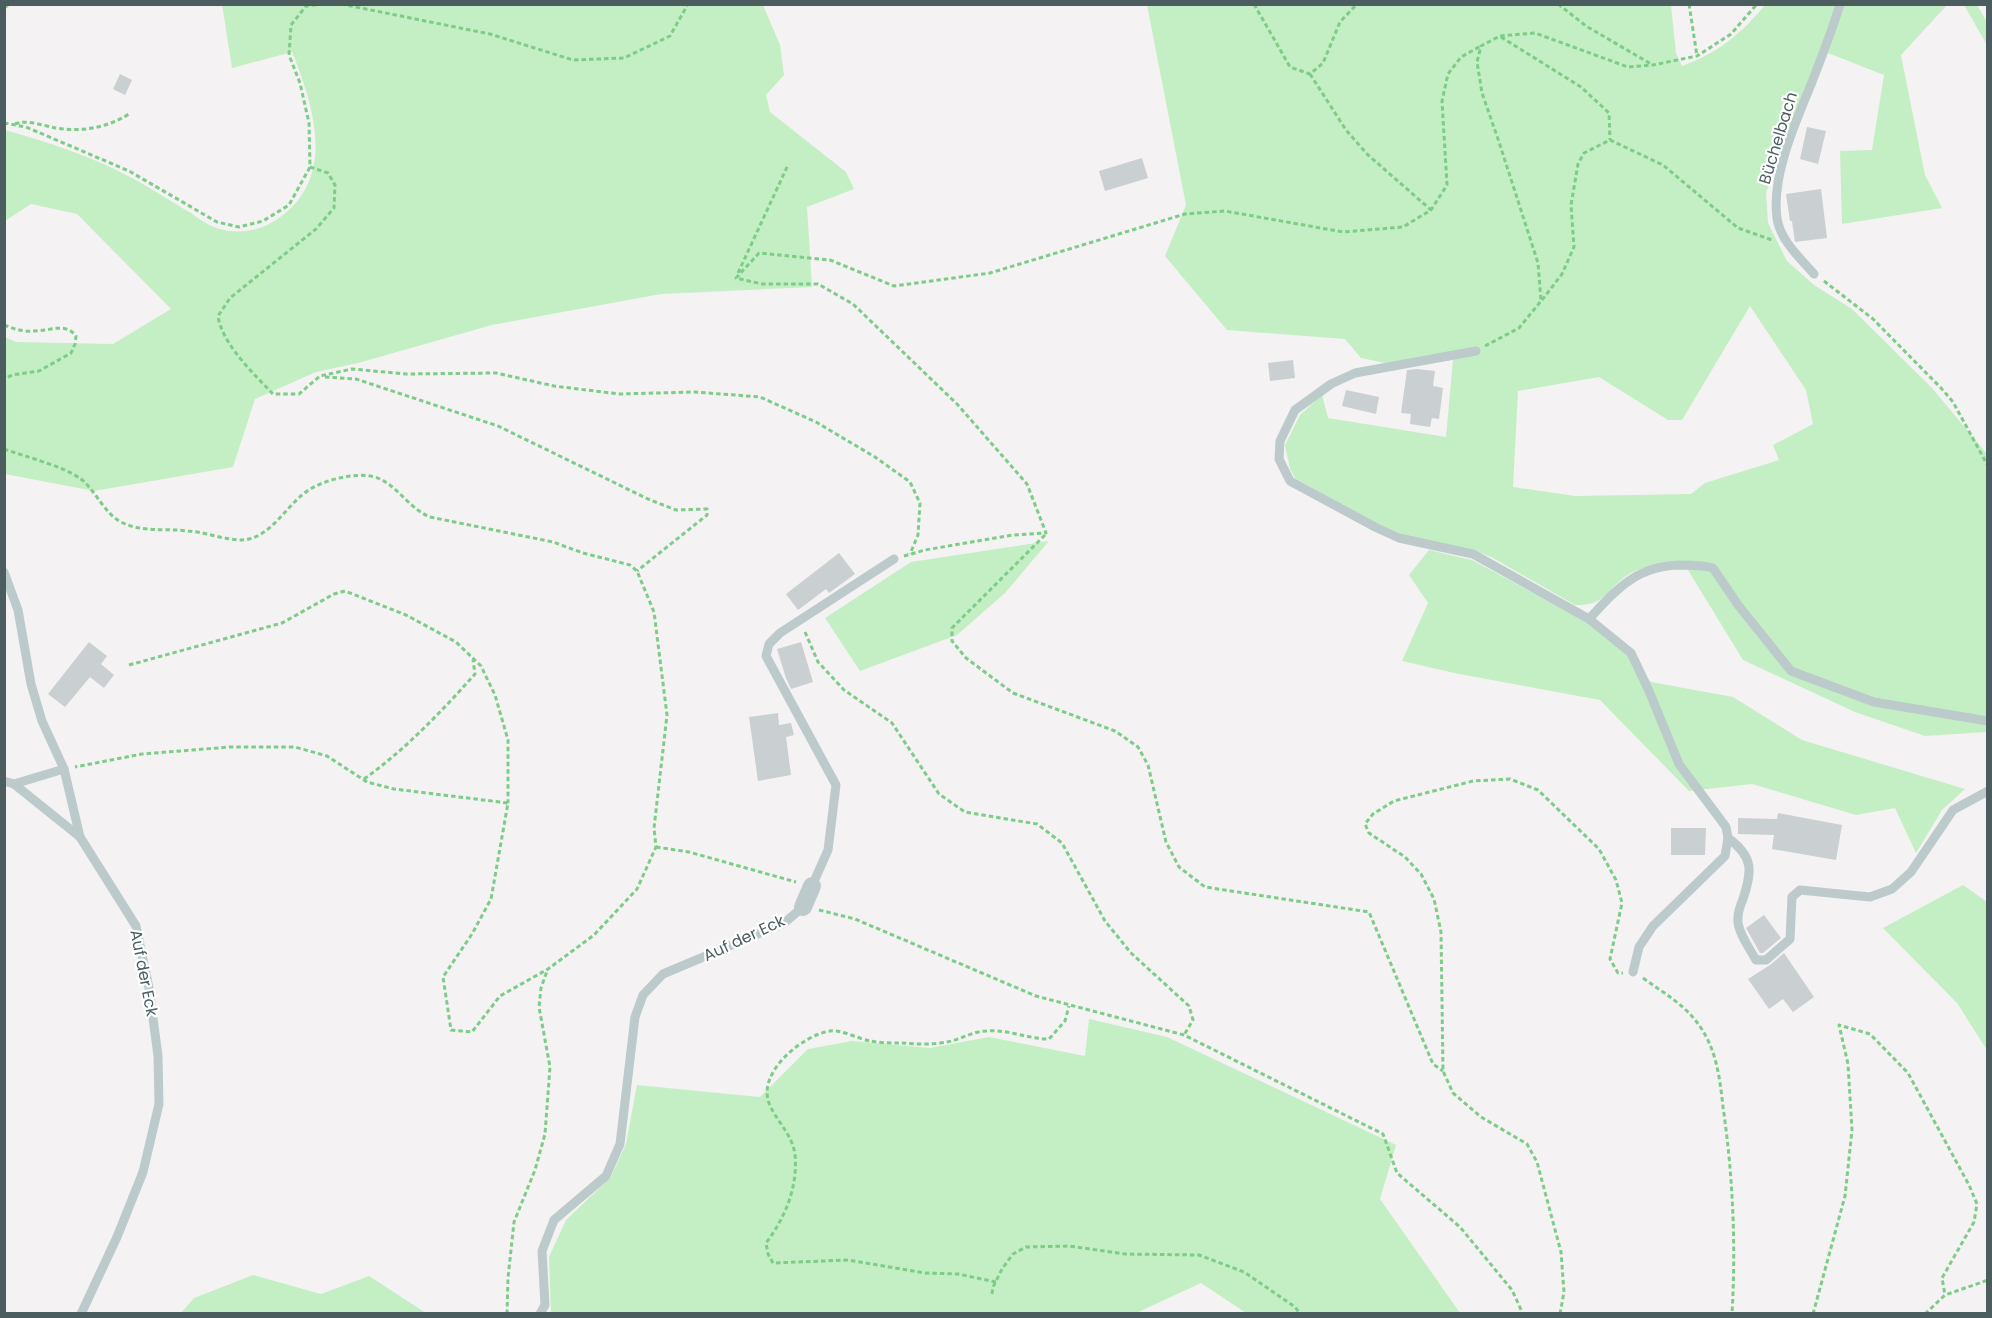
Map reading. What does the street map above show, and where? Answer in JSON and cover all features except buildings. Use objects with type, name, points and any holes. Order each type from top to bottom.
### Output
[{"type":"street","name":"Auf der Eck","points":[[803,907],[812,886]]},
{"type":"lane","name":"Büchelbach","points":[[1814,274],[1790,247],[1777,220],[1776,188],[1794,126],[1830,37],[1840,4]]},
{"type":"lane","points":[[1476,351],[1355,373],[1331,384],[1294,410],[1280,441],[1279,459],[1290,481],[1399,538],[1473,554],[1589,619],[1631,653],[1678,764],[1726,827],[1728,838],[1725,856],[1653,926],[1639,947],[1633,972]]},
{"type":"lane","name":"Auf der Eck","points":[[812,886],[828,850],[836,785],[766,656],[769,644],[780,633],[894,559]]},
{"type":"lane","points":[[1589,619],[1635,575],[1662,566],[1703,565],[1713,568],[1738,605],[1791,671],[1874,702],[1988,721]]},
{"type":"lane","name":"Auf der Eck","points":[[4,572],[18,610],[31,684],[42,721],[64,769],[80,837],[136,926],[149,988],[158,1056],[159,1104],[143,1172],[117,1237],[81,1314]]},
{"type":"lane","points":[[9,783],[64,769]]},
{"type":"lane","points":[[9,783],[80,837]]},
{"type":"lane","points":[[1728,838],[1740,846],[1749,862],[1749,879],[1738,913],[1738,924],[1756,960],[1766,960],[1790,939],[1792,897],[1800,890],[1870,897],[1892,890],[1911,872],[1953,810],[1988,791]]},
{"type":"lane","name":"Auf der Eck","points":[[540,1314],[545,1305],[542,1251],[554,1220],[606,1176],[620,1144],[635,1017],[643,995],[663,974],[784,923],[803,907]]},
{"type":"path","points":[[4,8],[10,4]]},
{"type":"path","points":[[4,123],[26,128],[129,171],[216,222],[239,227],[263,221],[289,205],[310,167],[309,123],[300,83],[289,56],[288,37],[291,25],[306,6],[324,4]]},
{"type":"path","points":[[341,4],[490,34],[573,60],[624,58],[670,36],[688,4]]},
{"type":"path","points":[[1254,4],[1290,67],[1310,74],[1346,130],[1367,154],[1431,210]]},
{"type":"path","points":[[1310,74],[1323,63],[1340,22],[1357,4]]},
{"type":"path","points":[[1558,4],[1586,26],[1653,65]]},
{"type":"path","points":[[1689,4],[1697,56]]},
{"type":"path","points":[[736,278],[759,253],[830,260],[894,286],[990,273],[1185,214],[1225,212],[1343,232],[1403,227],[1431,210],[1447,185],[1442,101],[1448,74],[1461,57],[1500,36],[1535,33],[1628,67],[1653,65],[1697,56],[1731,34],[1757,4]]},
{"type":"path","points":[[1500,36],[1581,87],[1609,112],[1610,140]]},
{"type":"path","points":[[1481,46],[1477,62],[1482,93],[1538,263],[1541,301]]},
{"type":"path","points":[[13,125],[18,122],[80,130],[97,128],[129,114]]},
{"type":"path","points":[[1610,140],[1662,165],[1738,228],[1790,247]]},
{"type":"path","points":[[1476,351],[1518,328],[1562,274],[1574,247],[1571,206],[1578,164],[1584,153],[1610,140]]},
{"type":"path","points":[[736,278],[788,165]]},
{"type":"path","points":[[310,167],[328,173],[335,185],[334,208],[316,229],[230,298],[218,316],[220,328],[249,369],[273,394],[299,394],[320,376],[352,369],[406,374],[496,373],[554,386],[619,394],[695,392],[760,397],[816,422],[875,457],[910,482],[920,503],[918,535],[909,555]]},
{"type":"path","points":[[1814,274],[1873,319],[1941,388],[1953,402],[1988,466]]},
{"type":"path","points":[[736,278],[762,284],[818,284],[853,304],[957,404],[1027,484],[1046,533]]},
{"type":"path","points":[[4,326],[21,331],[62,327],[71,330],[76,336],[71,353],[39,370],[12,375],[4,379]]},
{"type":"path","points":[[320,376],[356,379],[498,426],[648,499],[676,510],[707,509],[707,514],[637,571]]},
{"type":"path","points":[[4,449],[71,473],[82,480],[118,521],[135,528],[152,531],[187,531],[240,540],[252,539],[261,535],[303,494],[318,485],[331,479],[362,475],[380,479],[420,513],[430,517],[553,542],[583,553],[630,565],[637,571],[654,612],[667,715],[654,828],[656,847],[637,889],[594,935],[548,969],[500,996],[472,1032],[451,1030],[443,977],[472,934],[491,899],[508,803],[508,740],[495,695],[481,666],[456,642],[406,615],[345,591],[334,594],[282,623],[129,665]]},
{"type":"path","points":[[894,559],[1013,535],[1046,533]]},
{"type":"path","points":[[1046,533],[952,628],[952,641],[966,658],[1013,693],[1115,730],[1138,747],[1148,765],[1166,842],[1179,867],[1205,887],[1369,912],[1433,1064],[1443,1071]]},
{"type":"path","points":[[801,621],[818,662],[844,690],[892,723],[939,794],[965,812],[1037,824],[1062,843],[1105,921],[1131,953],[1189,1005],[1193,1020],[1184,1035]]},
{"type":"path","points":[[363,779],[406,744],[459,692],[475,674],[473,659]]},
{"type":"path","points":[[64,769],[142,754],[230,747],[295,747],[327,756],[363,779],[394,789],[508,803]]},
{"type":"path","points":[[1560,1314],[1564,1292],[1561,1252],[1537,1162],[1527,1144],[1481,1117],[1453,1093],[1443,1071],[1441,932],[1434,899],[1421,874],[1405,857],[1369,833],[1365,824],[1372,814],[1394,801],[1473,781],[1510,779],[1538,790],[1599,849],[1616,880],[1622,903],[1610,959],[1618,973],[1633,972],[1688,1010],[1703,1031],[1717,1065],[1729,1156],[1735,1257],[1732,1314]]},
{"type":"path","points":[[656,847],[689,852],[812,886]]},
{"type":"path","points":[[803,907],[855,919],[1036,996],[1184,1035],[1383,1134],[1397,1173],[1460,1227],[1512,1290],[1523,1314]]},
{"type":"path","points":[[507,1314],[514,1222],[535,1170],[545,1134],[550,1067],[539,1007],[541,988],[548,969]]},
{"type":"path","points":[[996,1282],[958,1274],[925,1273],[848,1260],[773,1263],[766,1243],[787,1209],[792,1189],[795,1157],[793,1143],[768,1101],[767,1082],[780,1060],[804,1042],[831,1030],[870,1041],[905,1044],[947,1042],[985,1030],[1048,1039],[1065,1021],[1069,1006]]},
{"type":"path","points":[[1813,1314],[1845,1196],[1852,1130],[1848,1064],[1839,1026],[1870,1034],[1908,1073],[1977,1204],[1974,1222],[1942,1278],[1945,1294]]},
{"type":"path","points":[[992,1294],[996,1282],[1013,1254],[1026,1246],[1070,1246],[1125,1254],[1199,1255],[1244,1272],[1295,1307],[1300,1314]]},
{"type":"path","points":[[1925,1314],[1945,1294],[1988,1280]]},
{"type":"green space","points":[[222,4],[763,5],[780,45],[784,75],[766,95],[770,112],[846,172],[854,189],[807,207],[812,287],[661,294],[492,325],[358,363],[316,372],[255,399],[233,467],[94,491],[5,474],[5,337],[16,342],[113,344],[171,309],[77,214],[31,204],[5,221],[5,130],[52,144],[113,168],[208,224],[230,231],[254,230],[276,220],[295,204],[307,185],[314,164],[316,142],[308,97],[292,52],[232,68]]},
{"type":"green space","points":[[1147,5],[1671,5],[1676,53],[1682,66],[1707,55],[1728,42],[1765,5],[1836,5],[1766,193],[1768,223],[1787,261],[1814,285],[1852,309],[1932,388],[1987,454],[1987,732],[1925,736],[1855,712],[1743,660],[1688,570],[1686,562],[1660,564],[1635,571],[1595,602],[1575,605],[1493,558],[1472,549],[1407,536],[1377,524],[1295,478],[1290,469],[1285,445],[1300,415],[1322,395],[1328,418],[1446,437],[1453,360],[1385,363],[1361,358],[1345,339],[1227,330],[1165,256],[1186,205]],"holes":[[[1750,306],[1806,390],[1813,424],[1773,445],[1779,460],[1705,483],[1691,494],[1575,496],[1513,487],[1518,391],[1599,377],[1668,420],[1682,420]]]},
{"type":"green space","points":[[1844,5],[1947,5],[1901,55],[1925,175],[1942,208],[1842,224],[1840,151],[1872,150],[1884,75],[1828,53]]},
{"type":"green space","points":[[1964,5],[1977,5],[1987,22],[1987,45]]},
{"type":"green space","points":[[1049,541],[1005,593],[957,635],[860,671],[825,618],[911,562]]},
{"type":"green space","points":[[1429,550],[1472,560],[1587,622],[1621,648],[1651,682],[1733,697],[1802,740],[1965,789],[1942,810],[1916,853],[1895,808],[1856,815],[1752,784],[1689,791],[1600,700],[1402,661],[1428,603],[1409,575]]},
{"type":"green space","points":[[1963,885],[1987,902],[1987,1050],[1957,1003],[1883,928]]},
{"type":"green space","points":[[1089,1019],[1167,1037],[1396,1145],[1380,1199],[1460,1313],[1246,1313],[1201,1283],[1134,1314],[551,1313],[549,1257],[566,1220],[611,1177],[626,1144],[637,1085],[760,1097],[808,1049],[852,1041],[930,1048],[989,1037],[1085,1056]]},
{"type":"green space","points":[[253,1275],[321,1294],[369,1276],[426,1313],[181,1313],[194,1298]]}]
